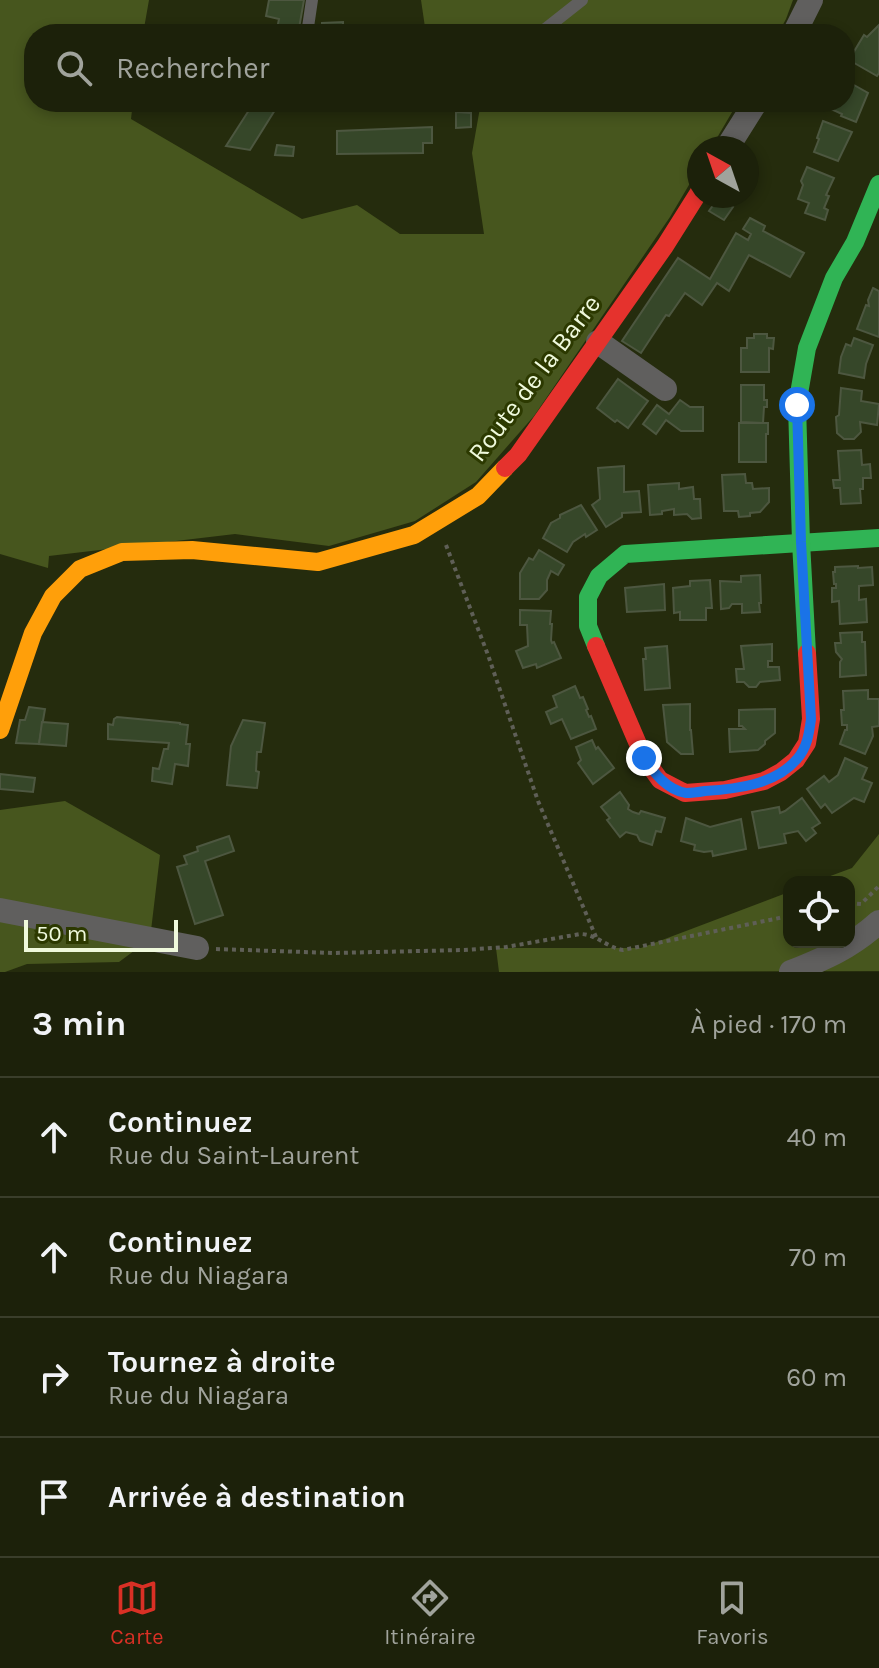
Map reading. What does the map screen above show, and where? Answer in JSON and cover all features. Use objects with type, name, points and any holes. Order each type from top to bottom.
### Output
[{"type":"street","points":[[799,24],[811,0]]},
{"type":"street","points":[[735,136],[750,112]]},
{"type":"street","points":[[879,184],[855,242],[834,278],[807,348],[797,405],[801,542],[811,719],[807,743],[796,760],[764,781],[725,790],[685,793],[660,780],[644,758],[588,626],[588,597],[599,576],[625,554],[801,542],[879,538]]},
{"type":"street","name":"Route de la Barre","points":[[0,730],[33,633],[53,596],[80,569],[122,552],[192,550],[318,562],[414,535],[478,496],[518,455],[689,208]]},
{"type":"street","points":[[598,342],[665,389]]},
{"type":"street","points":[[0,910],[197,948]]},
{"type":"street","points":[[791,972],[836,954],[879,922]]},
{"type":"lane","points":[[308,24],[312,0]]},
{"type":"lane","points":[[552,24],[582,0]]},
{"type":"path","points":[[437,521],[488,655],[538,801],[597,939]]},
{"type":"path","points":[[855,904],[861,904],[879,886]]},
{"type":"path","points":[[197,948],[393,952],[506,947],[589,934],[611,948],[623,950],[783,917]]},
{"type":"green space","points":[[0,0],[149,0],[145,24],[24,24],[24,112],[132,112],[131,119],[302,219],[357,205],[400,234],[484,234],[472,153],[479,112],[732,112],[718,136],[687,136],[687,188],[670,217],[534,416],[476,482],[415,521],[329,546],[235,534],[49,556],[48,568],[0,554]]},
{"type":"green space","points":[[421,0],[793,0],[783,24],[425,24]]},
{"type":"green space","points":[[65,801],[160,855],[150,939],[119,962],[27,964],[0,972],[0,810]]},
{"type":"green space","points":[[879,834],[879,971],[499,972],[496,948],[641,948],[783,894],[783,948],[855,948],[855,876],[830,876],[852,868]]},
{"type":"building","points":[[269,0],[304,0],[300,24],[278,24],[279,19],[266,16]]},
{"type":"building","points":[[879,25],[877,76],[855,63],[855,50],[864,35],[867,37]]},
{"type":"building","points":[[855,86],[868,93],[856,122],[838,112],[855,112]]},
{"type":"building","points":[[248,112],[274,112],[250,150],[226,146]]},
{"type":"building","points":[[456,112],[471,113],[471,127],[456,128]]},
{"type":"building","points":[[823,121],[852,132],[838,161],[814,152]]},
{"type":"building","points":[[432,127],[432,143],[423,143],[423,153],[337,154],[337,131]]},
{"type":"building","points":[[277,145],[294,147],[293,156],[275,155]]},
{"type":"building","points":[[807,167],[834,178],[826,195],[829,196],[824,208],[828,210],[825,220],[805,213],[809,203],[798,199]]},
{"type":"building","points":[[711,208],[732,208],[724,220],[709,211]]},
{"type":"building","points":[[750,218],[765,226],[763,231],[804,253],[790,277],[749,255],[729,291],[717,283],[702,305],[685,293],[641,353],[622,341],[678,258],[710,279],[736,233],[748,240],[751,234],[743,229]]},
{"type":"building","points":[[873,288],[879,291],[879,337],[857,329],[866,305],[869,306]]},
{"type":"building","points":[[754,334],[767,334],[767,338],[774,338],[773,349],[769,348],[769,372],[741,372],[741,348],[747,348],[747,338],[754,338]]},
{"type":"building","points":[[854,338],[873,345],[864,378],[839,373],[846,344],[851,346]]},
{"type":"building","points":[[618,379],[648,401],[628,428],[597,408]]},
{"type":"building","points":[[741,385],[764,385],[767,407],[764,407],[763,423],[741,422]]},
{"type":"building","points":[[841,388],[862,391],[861,401],[879,404],[877,425],[860,422],[861,432],[854,439],[844,439],[837,433],[836,417],[839,415]]},
{"type":"building","points":[[680,400],[690,407],[703,407],[703,431],[681,431],[666,420],[656,434],[643,424],[657,405],[669,414]]},
{"type":"building","points":[[739,423],[768,423],[766,462],[739,462]]},
{"type":"building","points":[[861,450],[862,465],[870,464],[871,478],[863,478],[861,503],[841,504],[840,488],[834,488],[833,480],[840,480],[838,451]]},
{"type":"building","points":[[624,466],[624,492],[639,491],[641,512],[622,513],[622,517],[606,527],[592,505],[600,499],[598,468]]},
{"type":"building","points":[[745,474],[746,483],[752,483],[753,489],[769,488],[769,502],[760,512],[739,517],[738,511],[724,511],[722,475]]},
{"type":"building","points":[[679,483],[679,489],[693,487],[694,499],[700,499],[701,518],[692,519],[687,514],[674,515],[674,509],[650,515],[648,485]]},
{"type":"building","points":[[581,505],[597,530],[573,542],[567,552],[543,538],[551,523],[560,515]]},
{"type":"building","points":[[539,550],[564,565],[558,575],[551,571],[547,590],[539,599],[520,599],[520,573],[529,558],[533,560]]},
{"type":"building","points":[[835,567],[872,567],[873,585],[859,586],[859,600],[866,599],[867,622],[840,624],[839,601],[832,602],[832,588],[836,588],[833,572]]},
{"type":"building","points":[[760,575],[760,612],[742,613],[742,604],[721,609],[720,581],[741,582],[741,576]]},
{"type":"building","points":[[710,580],[712,608],[706,608],[706,620],[680,620],[680,612],[674,613],[673,588],[690,586],[690,581]]},
{"type":"building","points":[[664,584],[665,610],[627,612],[625,588]]},
{"type":"building","points":[[520,610],[551,611],[551,640],[561,658],[537,668],[536,664],[523,668],[516,651],[528,646],[527,625],[520,625]]},
{"type":"building","points":[[862,632],[866,675],[840,677],[842,659],[836,652],[835,643],[841,643],[840,633]]},
{"type":"building","points":[[772,644],[772,661],[768,661],[768,667],[779,667],[780,680],[760,682],[756,687],[737,682],[736,669],[744,669],[741,646]]},
{"type":"building","points":[[667,646],[670,688],[645,690],[645,648]]},
{"type":"building","points":[[575,686],[596,729],[571,739],[562,719],[551,724],[546,712],[557,707],[553,696]]},
{"type":"building","points":[[868,690],[868,699],[879,699],[879,726],[872,727],[873,736],[865,754],[840,744],[847,730],[847,725],[842,725],[841,710],[844,710],[843,691]]},
{"type":"building","points":[[690,704],[693,754],[681,754],[667,742],[663,705]]},
{"type":"building","points":[[29,707],[45,709],[39,744],[16,743],[20,720],[25,720]]},
{"type":"building","points":[[775,709],[775,733],[765,744],[758,750],[730,752],[729,729],[745,729],[739,726],[739,710]]},
{"type":"building","points":[[117,717],[188,725],[188,766],[175,764],[172,784],[152,781],[153,768],[159,769],[164,749],[168,749],[169,743],[108,739],[108,724],[113,725]]},
{"type":"building","points":[[243,720],[265,723],[261,752],[257,752],[257,788],[227,785],[231,746]]},
{"type":"building","points":[[42,722],[68,724],[66,746],[39,744]]},
{"type":"building","points":[[592,740],[596,749],[598,747],[614,768],[593,784],[578,763],[581,760],[576,747]]},
{"type":"building","points":[[845,758],[867,768],[862,779],[872,783],[864,802],[854,798],[832,813],[825,804],[821,808],[807,789],[824,776],[829,782],[838,775]]},
{"type":"building","points":[[0,774],[35,778],[33,792],[0,789]]},
{"type":"building","points":[[620,792],[629,805],[628,809],[633,812],[639,814],[641,811],[665,818],[661,832],[656,831],[652,845],[626,832],[620,837],[607,820],[610,818],[601,807]]},
{"type":"building","points":[[802,798],[820,823],[812,828],[816,833],[806,841],[798,831],[784,834],[786,843],[759,848],[752,812],[779,807],[780,813]]},
{"type":"building","points":[[686,818],[710,827],[741,819],[746,849],[713,856],[712,851],[694,850],[695,845],[681,841]]},
{"type":"building","points":[[229,836],[234,851],[205,861],[223,915],[195,924],[177,867],[187,864],[184,856],[198,851],[197,847]]},
{"type":"traffic: fast","points":[[807,653],[797,405],[807,348],[834,278],[855,242],[879,184]]},
{"type":"traffic: fast","points":[[596,646],[588,626],[588,597],[599,576],[625,554],[879,538]]},
{"type":"traffic: slow","points":[[0,730],[33,633],[53,596],[80,569],[122,552],[192,550],[318,562],[414,535],[478,496],[505,468]]},
{"type":"traffic: jam","points":[[505,468],[518,455],[689,208]]},
{"type":"traffic: jam","points":[[596,646],[644,758],[660,780],[685,793],[725,790],[764,781],[796,760],[807,743],[811,719],[807,653]]},
{"type":"route","points":[[644,758],[660,780],[685,793],[725,790],[764,781],[781,772],[796,760],[807,743],[811,719],[797,405]]}]
